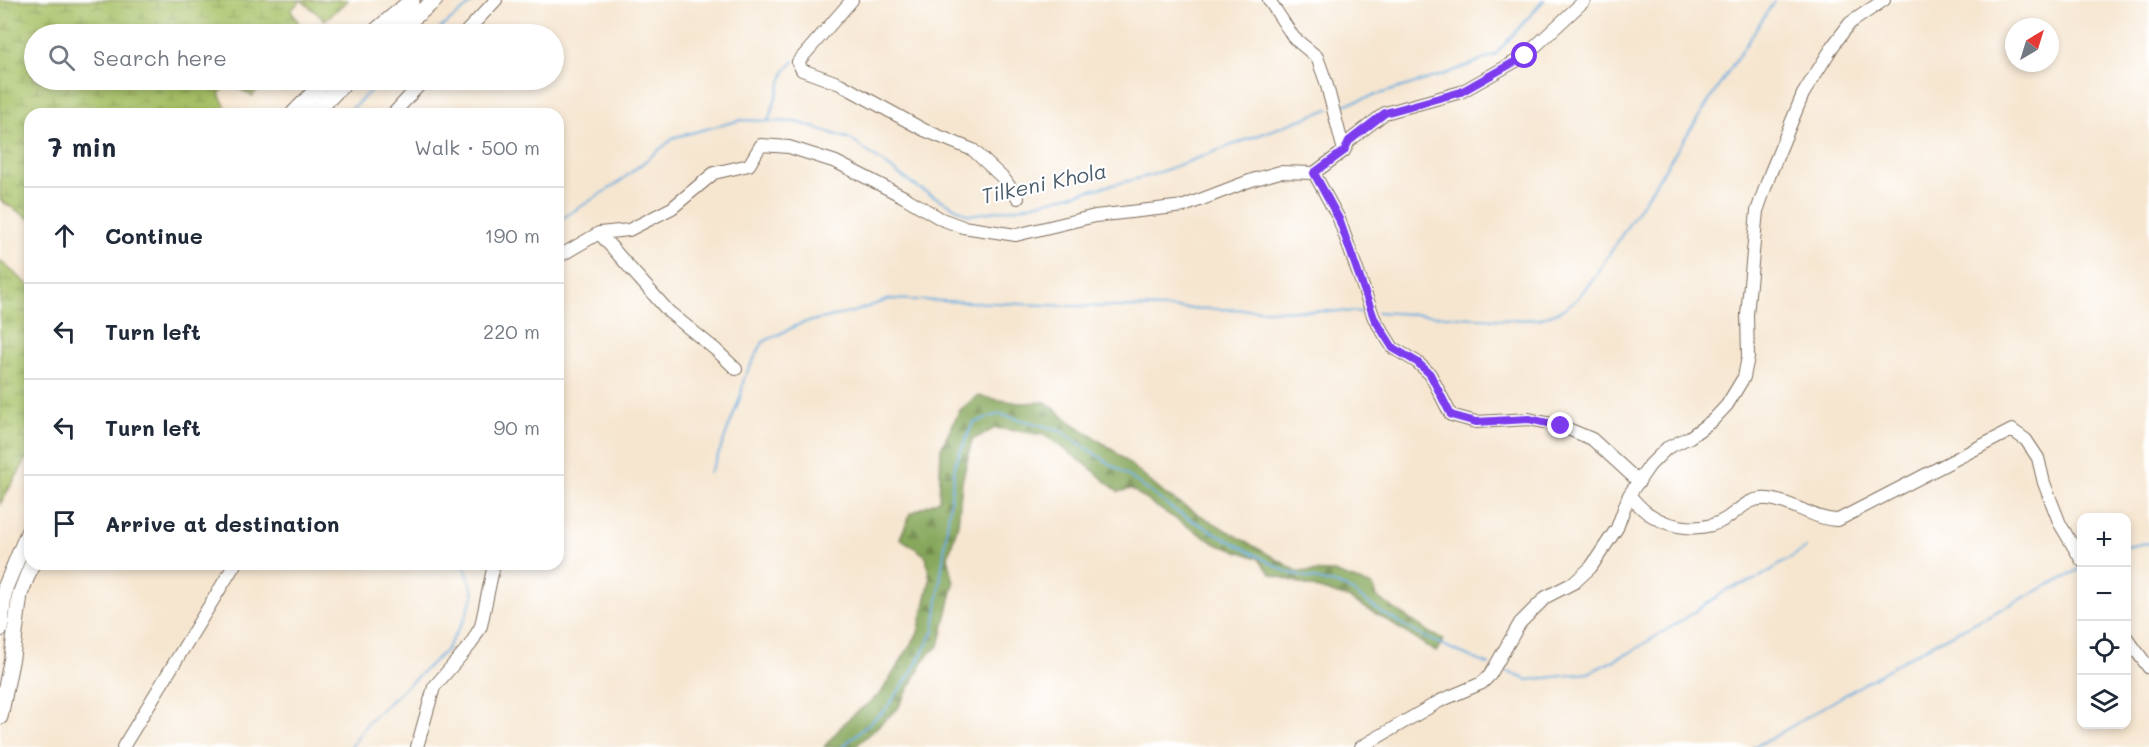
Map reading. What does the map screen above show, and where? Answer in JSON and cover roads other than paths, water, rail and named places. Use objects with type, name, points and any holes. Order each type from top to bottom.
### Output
[{"type":"main road","points":[[384,24],[412,0]]},
{"type":"main road","points":[[406,24],[435,0]]},
{"type":"main road","points":[[299,108],[316,90]]},
{"type":"main road","points":[[320,108],[337,90]]},
{"type":"main road","points":[[0,629],[5,588],[24,542]]},
{"type":"main road","points":[[0,717],[12,657],[20,594],[30,570]]},
{"type":"street","points":[[474,24],[496,0]]},
{"type":"street","points":[[852,0],[798,62],[802,70],[840,84],[924,130],[972,150],[1005,180],[1018,198]]},
{"type":"street","points":[[1269,0],[1294,38],[1317,57],[1344,151]]},
{"type":"street","points":[[564,253],[599,233],[629,230],[672,208],[714,173],[749,165],[761,145],[789,147],[836,162],[904,196],[941,219],[963,227],[1016,235],[1095,216],[1184,206],[1252,180],[1280,172],[1314,173],[1344,151],[1349,141],[1385,113],[1461,92],[1525,56],[1586,0]]},
{"type":"street","points":[[1361,747],[1440,701],[1482,683],[1498,663],[1520,623],[1546,597],[1575,582],[1590,567],[1617,528],[1629,495],[1650,465],[1667,448],[1690,437],[1713,420],[1727,405],[1744,377],[1748,357],[1747,315],[1757,211],[1770,174],[1803,94],[1835,43],[1850,23],[1884,0]]},
{"type":"street","points":[[398,108],[415,90]]},
{"type":"street","points":[[1314,173],[1339,219],[1372,312],[1393,348],[1417,362],[1430,374],[1451,415],[1476,422],[1529,419],[1561,426],[1592,439],[1639,482]]},
{"type":"street","points":[[599,233],[669,312],[736,369]]},
{"type":"street","points":[[1629,495],[1648,514],[1668,524],[1689,528],[1708,527],[1727,518],[1749,501],[1766,499],[1787,503],[1827,520],[1838,520],[2012,430],[2026,440],[2038,458],[2044,483],[2060,524],[2077,553]]},
{"type":"street","points":[[123,747],[231,570]]},
{"type":"street","points":[[417,747],[434,687],[471,644],[481,626],[493,570]]},
{"type":"street","points":[[2131,643],[2149,668]]},
{"type":"waterway","points":[[446,24],[476,0]]},
{"type":"waterway","name":"Tilkeni Khola","points":[[1337,107],[1448,73],[1495,55],[1544,0]]},
{"type":"waterway","points":[[1377,312],[1511,320],[1539,319],[1560,311],[1576,300],[1593,279],[1775,0]]},
{"type":"waterway","points":[[768,121],[785,71],[794,61]]},
{"type":"waterway","points":[[352,108],[371,90]]},
{"type":"waterway","name":"Tilkeni Khola","points":[[564,217],[618,183],[675,137],[741,120],[797,122],[850,139],[917,187],[969,215],[1018,208],[1152,175],[1329,109]]},
{"type":"waterway","points":[[709,473],[741,395],[744,378],[763,342],[802,323],[853,312],[890,299],[1071,306],[1368,312]]},
{"type":"waterway","points":[[842,747],[885,710],[910,675],[934,631],[955,464],[973,423],[999,414],[1059,430],[1127,475],[1177,512],[1287,572],[1346,587],[1381,612],[1422,636],[1489,665]]},
{"type":"waterway","points":[[2131,546],[2149,544]]},
{"type":"waterway","points":[[1500,669],[1528,680],[1588,673],[1629,653],[1728,589],[1757,579],[1806,548]]},
{"type":"waterway","name":"Tilkeni Khola","points":[[351,747],[368,722],[446,650],[464,620],[474,594],[466,570]]},
{"type":"waterway","points":[[1753,747],[1921,650],[2077,571]]}]
